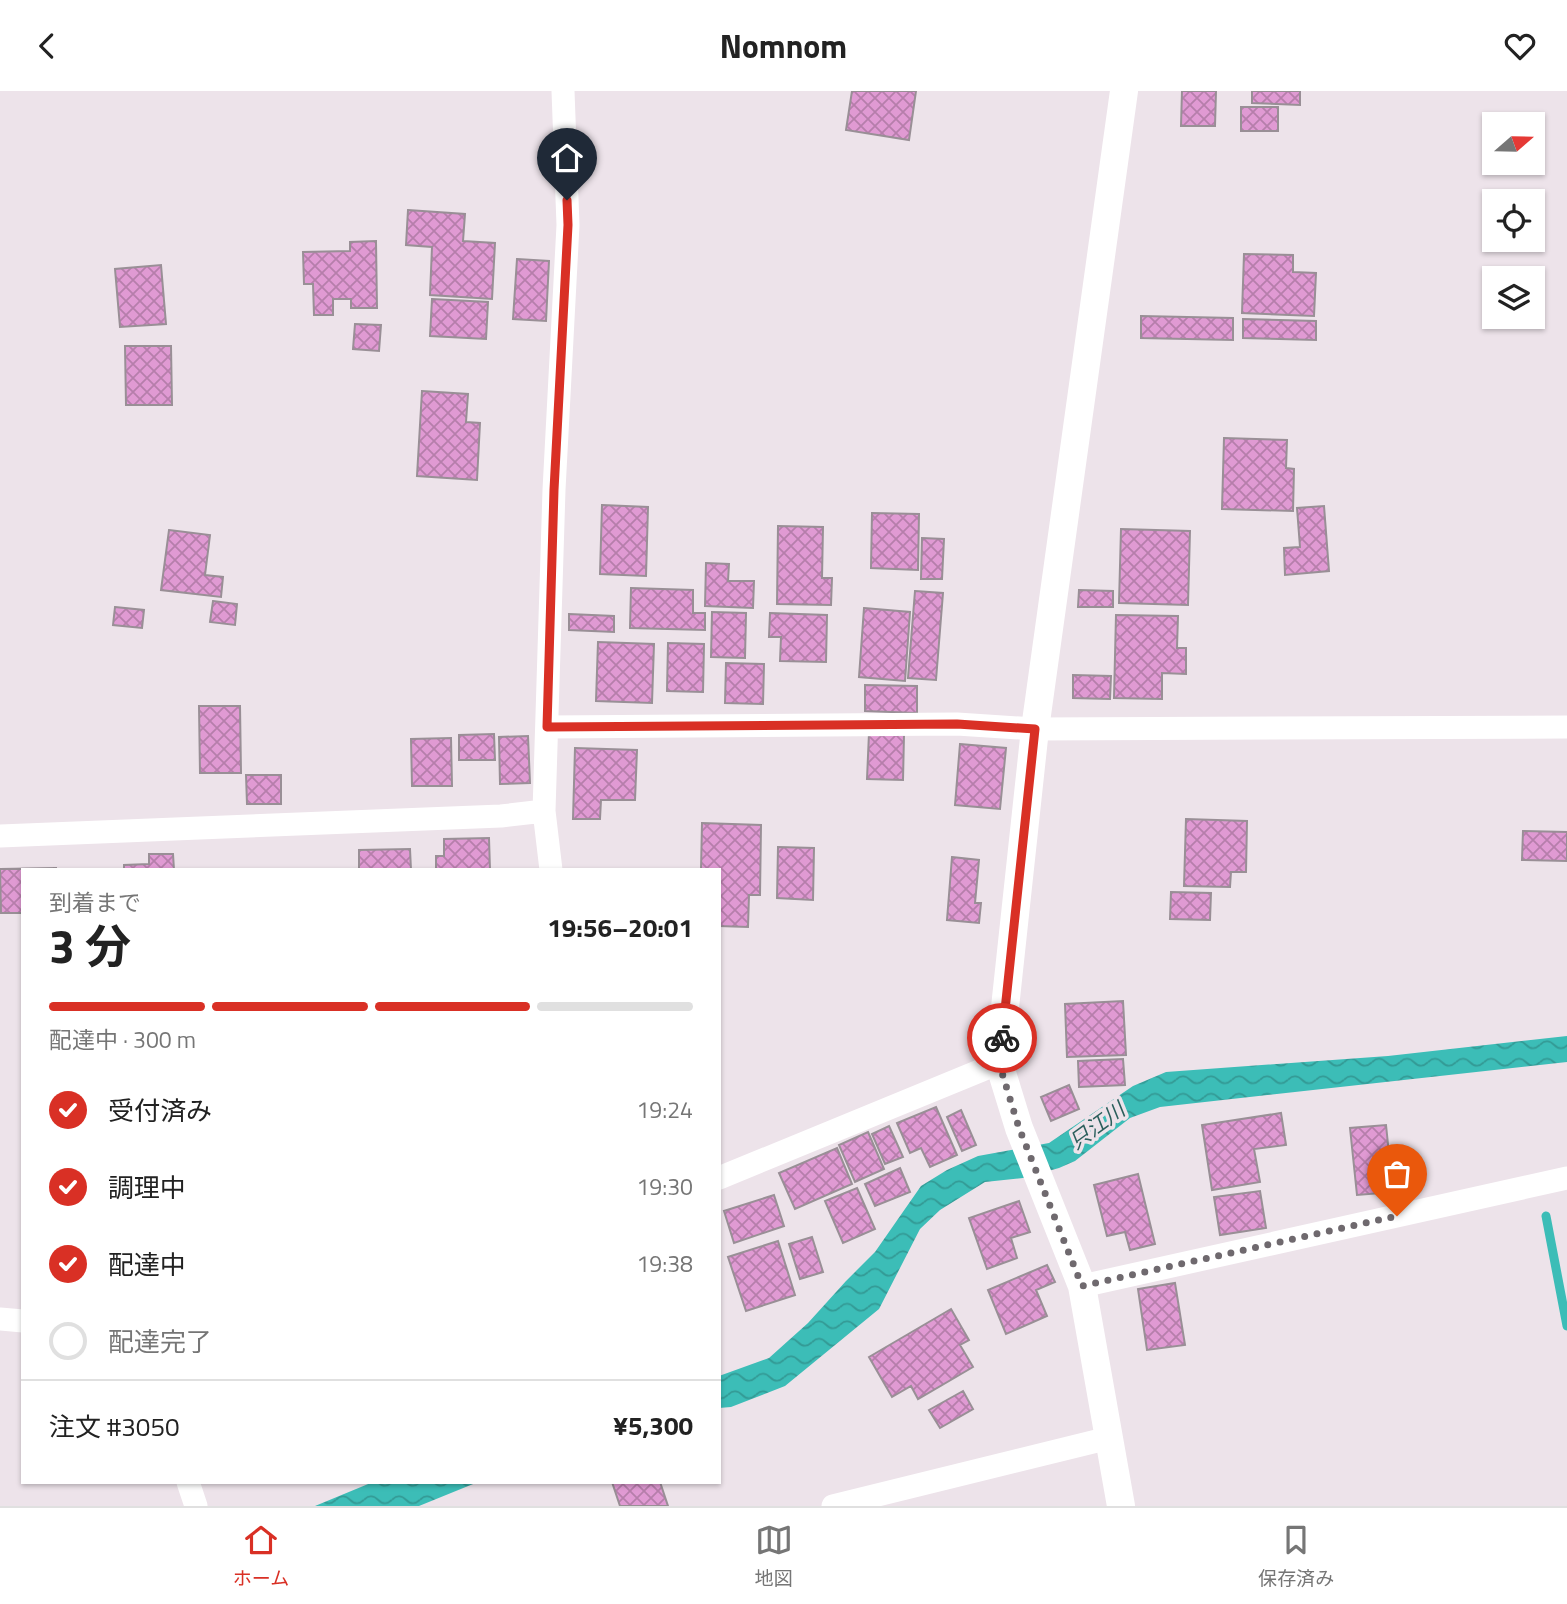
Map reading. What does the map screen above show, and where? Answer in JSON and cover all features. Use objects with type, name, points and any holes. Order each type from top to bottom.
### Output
[{"type":"street","points":[[551,868],[544,811],[554,490],[568,225],[563,91]]},
{"type":"street","points":[[1121,1506],[1082,1286],[1019,1128],[999,1063],[1035,729],[1124,91]]},
{"type":"street","points":[[547,727],[957,724],[1035,729],[1567,727]]},
{"type":"street","points":[[0,836],[487,816],[544,811]]},
{"type":"street","points":[[721,1177],[999,1063]]},
{"type":"street","points":[[1082,1286],[1567,1178]]},
{"type":"street","points":[[0,1319],[21,1321]]},
{"type":"street","points":[[833,1506],[1109,1438]]},
{"type":"street","points":[[189,1484],[196,1506]]},
{"type":"water","name":"只江川","points":[[1567,1036],[1567,1062],[1160,1107],[1130,1118],[1075,1161],[1023,1178],[985,1182],[940,1210],[920,1229],[879,1309],[785,1386],[731,1407],[721,1408],[721,1375],[769,1358],[808,1323],[875,1252],[921,1186],[947,1170],[978,1156],[1049,1143],[1133,1086],[1166,1072],[1388,1056]]},
{"type":"water","points":[[368,1484],[473,1484],[419,1506],[315,1506]]},
{"type":"building","points":[[852,91],[916,91],[909,140],[846,130]]},
{"type":"building","points":[[1182,91],[1216,91],[1215,126],[1181,126]]},
{"type":"building","points":[[1252,91],[1300,91],[1300,105],[1252,103]]},
{"type":"building","points":[[1241,107],[1278,107],[1278,131],[1241,131]]},
{"type":"building","points":[[408,210],[465,214],[463,241],[495,243],[492,299],[430,295],[432,247],[406,245]]},
{"type":"building","points":[[376,241],[377,308],[351,308],[351,299],[333,299],[333,315],[314,315],[313,284],[304,284],[303,252],[350,251],[350,242]]},
{"type":"building","points":[[1244,254],[1293,255],[1293,272],[1316,273],[1314,316],[1242,313]]},
{"type":"building","points":[[517,259],[549,261],[546,321],[513,319]]},
{"type":"building","points":[[161,265],[166,324],[120,327],[115,269]]},
{"type":"building","points":[[432,299],[488,302],[486,339],[430,336]]},
{"type":"building","points":[[1141,316],[1233,318],[1233,340],[1141,338]]},
{"type":"building","points":[[1243,319],[1316,321],[1316,340],[1243,338]]},
{"type":"building","points":[[355,324],[381,325],[379,351],[353,349]]},
{"type":"building","points":[[125,346],[171,346],[172,405],[126,405]]},
{"type":"building","points":[[422,391],[468,394],[466,422],[480,423],[477,480],[417,476]]},
{"type":"building","points":[[1224,438],[1287,440],[1286,468],[1294,469],[1293,511],[1222,509]]},
{"type":"building","points":[[602,505],[648,507],[646,576],[600,574]]},
{"type":"building","points":[[1324,506],[1329,571],[1285,575],[1284,548],[1300,547],[1297,508]]},
{"type":"building","points":[[872,513],[919,514],[918,570],[871,568]]},
{"type":"building","points":[[778,526],[823,527],[822,578],[832,578],[831,605],[777,604]]},
{"type":"building","points":[[1121,529],[1190,531],[1188,605],[1119,603]]},
{"type":"building","points":[[169,530],[210,535],[205,575],[223,577],[221,597],[161,590]]},
{"type":"building","points":[[922,538],[944,539],[942,579],[921,579]]},
{"type":"building","points":[[706,563],[729,564],[728,581],[754,581],[753,608],[705,606]]},
{"type":"building","points":[[631,588],[693,590],[693,613],[705,613],[705,630],[630,628]]},
{"type":"building","points":[[1079,590],[1113,591],[1113,607],[1078,607]]},
{"type":"building","points":[[915,591],[943,593],[936,680],[908,678]]},
{"type":"building","points":[[213,601],[237,604],[235,625],[210,622]]},
{"type":"building","points":[[115,607],[144,610],[142,628],[113,625]]},
{"type":"building","points":[[864,608],[910,612],[905,681],[859,677]]},
{"type":"building","points":[[712,612],[746,613],[745,658],[711,657]]},
{"type":"building","points":[[770,613],[827,615],[826,662],[780,661],[781,637],[769,637]]},
{"type":"building","points":[[569,614],[614,616],[614,632],[569,630]]},
{"type":"building","points":[[1116,615],[1178,616],[1177,648],[1186,648],[1186,674],[1162,673],[1162,699],[1114,698]]},
{"type":"building","points":[[598,642],[654,644],[652,703],[596,701]]},
{"type":"building","points":[[668,643],[704,644],[703,692],[667,691]]},
{"type":"building","points":[[726,663],[764,664],[763,704],[725,703]]},
{"type":"building","points":[[1073,675],[1111,676],[1110,699],[1073,698]]},
{"type":"building","points":[[865,685],[917,686],[917,713],[865,711]]},
{"type":"building","points":[[199,706],[240,706],[241,773],[200,773]]},
{"type":"building","points":[[869,733],[904,735],[903,780],[867,779]]},
{"type":"building","points":[[494,734],[495,760],[459,760],[459,735]]},
{"type":"building","points":[[528,736],[530,783],[500,784],[499,737]]},
{"type":"building","points":[[451,738],[452,786],[412,786],[411,739]]},
{"type":"building","points":[[960,744],[1006,748],[1000,809],[955,805]]},
{"type":"building","points":[[575,748],[637,750],[635,800],[601,800],[600,819],[573,819]]},
{"type":"building","points":[[246,775],[281,775],[281,804],[247,804]]},
{"type":"building","points":[[1186,819],[1247,821],[1246,872],[1231,872],[1230,887],[1184,886]]},
{"type":"building","points":[[702,823],[761,825],[760,895],[749,895],[748,927],[721,926],[721,868],[701,868]]},
{"type":"building","points":[[1523,831],[1567,832],[1567,861],[1522,860]]},
{"type":"building","points":[[489,838],[490,868],[436,868],[436,856],[444,856],[444,839]]},
{"type":"building","points":[[778,847],[814,848],[813,900],[777,898]]},
{"type":"building","points":[[410,849],[411,868],[359,868],[359,850]]},
{"type":"building","points":[[149,854],[173,854],[174,868],[124,868],[124,865],[149,864]]},
{"type":"building","points":[[952,857],[979,860],[975,903],[981,903],[979,923],[947,920]]},
{"type":"building","points":[[0,869],[21,869],[21,913],[1,913]]},
{"type":"building","points":[[1171,892],[1211,893],[1210,920],[1170,919]]},
{"type":"building","points":[[1123,1001],[1126,1055],[1067,1057],[1065,1004]]},
{"type":"building","points":[[1123,1059],[1125,1085],[1079,1087],[1078,1061]]},
{"type":"building","points":[[1069,1085],[1079,1109],[1051,1121],[1041,1097]]},
{"type":"building","points":[[936,1107],[957,1155],[930,1167],[921,1148],[910,1153],[897,1123]]},
{"type":"building","points":[[961,1110],[976,1145],[962,1151],[947,1117]]},
{"type":"building","points":[[1281,1113],[1286,1145],[1254,1149],[1260,1182],[1212,1190],[1202,1125]]},
{"type":"building","points":[[1386,1125],[1393,1192],[1357,1195],[1350,1128]]},
{"type":"building","points":[[889,1126],[903,1157],[885,1164],[872,1134]]},
{"type":"building","points":[[868,1132],[884,1169],[855,1182],[839,1145]]},
{"type":"building","points":[[837,1148],[852,1184],[795,1209],[779,1173]]},
{"type":"building","points":[[900,1168],[910,1192],[875,1206],[865,1184]]},
{"type":"building","points":[[1138,1174],[1155,1244],[1130,1250],[1125,1232],[1107,1236],[1094,1185]]},
{"type":"building","points":[[857,1188],[875,1229],[843,1243],[825,1201]]},
{"type":"building","points":[[1260,1191],[1266,1228],[1220,1235],[1214,1197]]},
{"type":"building","points":[[774,1195],[784,1226],[734,1243],[724,1211]]},
{"type":"building","points":[[1019,1201],[1030,1232],[1011,1238],[1017,1258],[987,1269],[969,1218]]},
{"type":"building","points":[[812,1237],[823,1272],[800,1279],[789,1244]]},
{"type":"building","points":[[778,1241],[795,1295],[746,1311],[728,1257]]},
{"type":"building","points":[[1047,1265],[1055,1282],[1036,1290],[1047,1316],[1006,1334],[988,1290]]},
{"type":"building","points":[[1175,1283],[1185,1345],[1147,1350],[1138,1289]]},
{"type":"building","points":[[951,1309],[969,1340],[960,1345],[973,1367],[918,1399],[911,1386],[892,1397],[869,1357]]},
{"type":"building","points":[[963,1391],[973,1409],[940,1428],[929,1410]]},
{"type":"building","points":[[613,1484],[661,1484],[668,1506],[620,1506]]},
{"type":"waterway","points":[[1546,1216],[1567,1326]]},
{"type":"way so far","points":[[1002,1038],[999,1063],[1019,1128],[1082,1286],[1397,1216]]},
{"type":"route","points":[[567,200],[547,727],[957,724],[1035,729],[1002,1038]]}]
